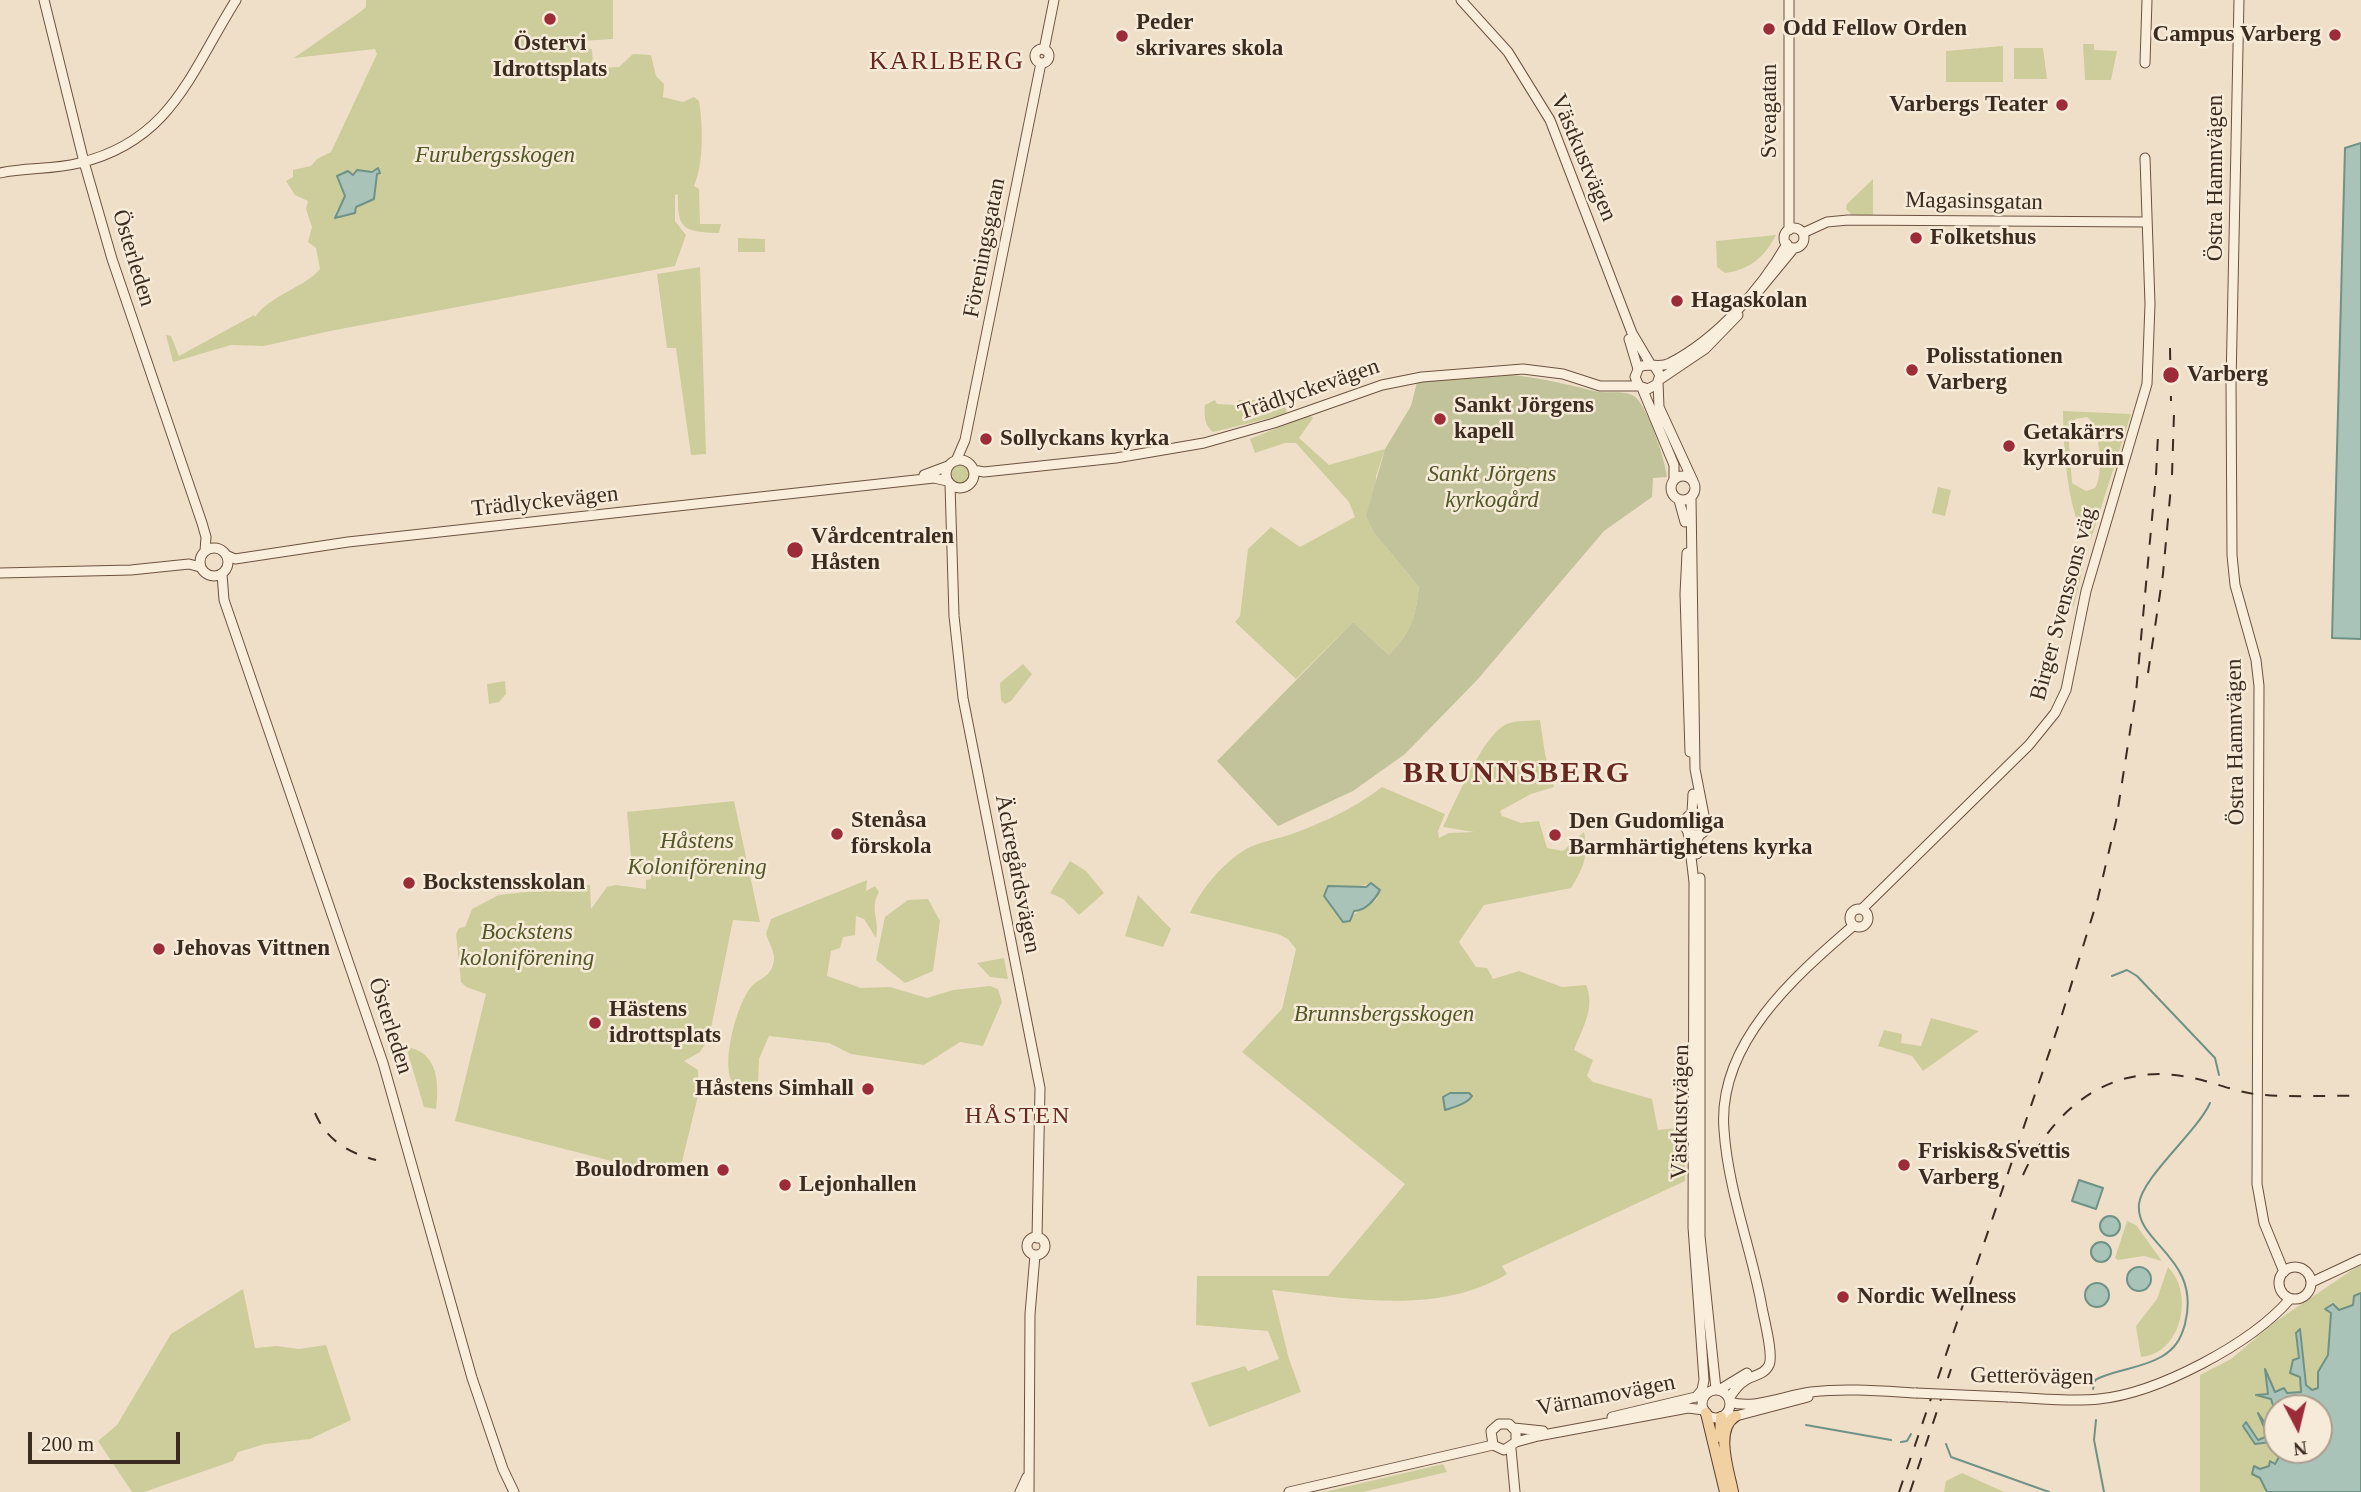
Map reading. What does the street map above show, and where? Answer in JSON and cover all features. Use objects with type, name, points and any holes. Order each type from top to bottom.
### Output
[{"type":"main road","points":[[1705,1412],[1725,1492]]},
{"type":"main road","points":[[1722,1416],[1720,1434],[1733,1492]]},
{"type":"main road","points":[[1727,1461],[1725,1431],[1728,1422],[1736,1416]]},
{"type":"street","name":"Österleden","points":[[44,0],[84,162],[132,323],[202,523],[207,543],[203,553]]},
{"type":"street","points":[[0,173],[84,162],[130,144],[183,94],[236,0]]},
{"type":"street","name":"Föreningsgatan","points":[[949,482],[952,463],[965,440],[1041,63],[1036,55],[1044,50],[1054,0]]},
{"type":"street","name":"Västkustvägen","points":[[1461,0],[1524,74],[1537,95],[1563,149],[1632,333],[1653,366]]},
{"type":"street","name":"Sveagatan","points":[[1789,0],[1789,226]]},
{"type":"street","points":[[2145,63],[2147,0]]},
{"type":"street","name":"Östra Hamnvägen","points":[[2239,0],[2231,383],[2232,555],[2236,592],[2256,660],[2259,686],[2257,1184],[2264,1223],[2284,1272]]},
{"type":"street","name":"Birger Svenssons väg","points":[[1709,1393],[1760,1367],[1765,1359],[1723,1128],[1727,1091],[1734,1066],[1750,1035],[1767,1011],[1834,942],[1851,922],[1854,910],[1862,909],[1903,871],[2029,745],[2053,716],[2061,701],[2069,677],[2086,591],[2140,416],[2147,384],[2150,333],[2145,158]]},
{"type":"street","name":"Magasinsgatan","points":[[1803,233],[1826,222],[1847,220],[2147,222]]},
{"type":"street","points":[[1653,366],[1659,381],[1658,402],[1696,488],[1691,498],[1695,769],[1708,824],[1700,834],[1689,832],[1685,822],[1692,813],[1695,802],[1689,770],[1685,594],[1688,551],[1678,500],[1671,491],[1674,464],[1641,387],[1635,379],[1637,370],[1679,358],[1718,327],[1790,246],[1802,244],[1803,233],[1789,226],[1785,237],[1790,246]]},
{"type":"street","points":[[1641,387],[1650,388],[1697,355],[1723,332],[1790,246]]},
{"type":"street","name":"Västkustvägen","points":[[1608,271],[1637,370]]},
{"type":"street","name":"Trädlyckevägen","points":[[840,488],[919,476],[952,463],[984,472],[1151,453],[1204,443],[1274,423],[1382,385],[1412,378],[1508,369],[1546,371],[1600,386],[1641,387]]},
{"type":"street","name":"Trädlyckevägen","points":[[1583,380],[1615,382],[1637,370]]},
{"type":"street","name":"Föreningsgatan","points":[[965,440],[972,467]]},
{"type":"street","name":"Trädlyckevägen","points":[[153,569],[214,548],[235,559],[348,542],[934,478],[967,486],[992,476],[1048,465]]},
{"type":"street","name":"Äckregårdsvägen","points":[[953,518],[958,497],[967,486],[972,467]]},
{"type":"street","points":[[1674,480],[1684,476],[1693,481]]},
{"type":"street","name":"Äckregårdsvägen","points":[[949,482],[953,518],[953,597],[963,698],[1040,1088],[1042,1133],[1037,1238],[1043,1241],[1045,1247],[1035,1255],[1030,1314],[1029,1492]]},
{"type":"street","points":[[1678,500],[1691,498]]},
{"type":"street","name":"Österleden","points":[[202,523],[224,553]]},
{"type":"street","points":[[203,553],[204,571]]},
{"type":"street","points":[[223,573],[228,565],[224,553]]},
{"type":"street","name":"Trädlyckevägen","points":[[0,573],[153,569],[189,564],[204,571],[223,573],[254,557]]},
{"type":"street","name":"Österleden","points":[[204,571],[224,600],[383,1063],[472,1378],[503,1469],[508,1492]]},
{"type":"street","name":"Österleden","points":[[223,573],[224,600]]},
{"type":"street","points":[[1692,813],[1704,815]]},
{"type":"street","name":"Västkustvägen","points":[[1689,832],[1694,882],[1693,1227],[1701,1345],[1709,1393]]},
{"type":"street","name":"Västkustvägen","points":[[1700,834],[1696,846],[1700,871],[1702,1082],[1699,1224],[1709,1393]]},
{"type":"street","name":"Birger Svenssons väg","points":[[1869,919],[1903,871]]},
{"type":"street","points":[[1851,922],[1864,927],[1869,919],[1862,909]]},
{"type":"street","name":"Birger Svenssons väg","points":[[1730,1400],[1744,1380],[1764,1372],[1770,1360],[1759,1293],[1740,1219]]},
{"type":"street","points":[[2312,1282],[2301,1268],[2284,1272],[2279,1285],[2290,1298],[2306,1295],[2312,1282],[2361,1259]]},
{"type":"street","name":"Getterövägen","points":[[1730,1400],[1745,1406],[1830,1391],[2087,1400],[2113,1397],[2147,1388],[2228,1349],[2290,1298]]},
{"type":"street","name":"Getterövägen","points":[[1722,1416],[1736,1416],[1830,1391]]},
{"type":"street","points":[[1705,1412],[1709,1393],[1730,1400],[1722,1416]]},
{"type":"street","name":"Värnamovägen","points":[[1490,1433],[1502,1423],[1527,1431],[1559,1429],[1709,1393]]},
{"type":"street","name":"Värnamovägen","points":[[1495,1447],[1688,1408],[1722,1416]]},
{"type":"street","name":"Värnamovägen","points":[[1659,1413],[1696,1412],[1711,1429]]},
{"type":"street","points":[[1511,1478],[1514,1428]]},
{"type":"street","points":[[1450,1455],[1490,1433],[1515,1492]]},
{"type":"street","points":[[1289,1492],[1495,1447]]},
{"type":"street","name":"Österleden","points":[[503,1469],[514,1492]]},
{"type":"street","name":"Äckregårdsvägen","points":[[1020,1492],[1028,1476]]},
{"type":"green space","name":"Furubergsskogen","points":[[366,0],[613,0],[613,39],[580,41],[592,50],[593,62],[598,68],[619,67],[633,54],[651,55],[656,76],[664,84],[663,97],[683,102],[694,97],[699,101],[702,144],[700,166],[694,186],[699,189],[700,224],[721,224],[719,233],[697,231],[685,226],[679,215],[678,194],[675,195],[675,221],[686,235],[675,266],[330,331],[264,346],[231,345],[173,362],[166,335],[171,336],[179,356],[254,315],[255,317],[269,303],[306,281],[320,269],[316,248],[308,242],[312,227],[306,209],[308,201],[295,195],[286,181],[293,177],[293,170],[311,166],[317,159],[331,152],[377,54],[375,49],[294,58],[366,7]],"holes":[[[377,169],[374,199],[356,207],[351,214],[336,212],[346,196],[341,183],[353,175]]]},
{"type":"green space","points":[[2083,44],[2094,44],[2094,50],[2117,51],[2111,80],[2085,80]]},
{"type":"green space","points":[[2003,46],[2003,82],[1946,82],[1946,51]]},
{"type":"green space","points":[[2014,48],[2043,48],[2047,79],[2014,79]]},
{"type":"green space","points":[[1873,179],[1873,215],[1852,215],[1846,209],[1847,204]]},
{"type":"green space","points":[[1776,235],[1761,256],[1742,269],[1725,273],[1717,267],[1716,241]]},
{"type":"green space","points":[[738,238],[765,239],[765,252],[738,252]]},
{"type":"green space","points":[[700,267],[706,454],[691,455],[676,348],[667,348],[657,274]]},
{"type":"green space","name":"Sankt Jörgens kyrkogård","points":[[1500,374],[1536,378],[1599,392],[1632,395],[1649,419],[1667,477],[1653,478],[1652,497],[1604,531],[1478,679],[1405,754],[1353,791],[1278,826],[1217,761],[1353,622],[1389,655],[1403,638],[1414,616],[1419,587],[1375,534],[1366,516],[1385,449],[1411,406],[1417,382]]},
{"type":"green space","points":[[1215,400],[1217,404],[1237,405],[1239,400],[1255,400],[1257,405],[1277,404],[1283,400],[1287,414],[1213,432],[1206,423],[1205,405]]},
{"type":"green space","points":[[2063,411],[2131,414],[2091,539],[2076,518],[2072,501]],"holes":[[[2087,417],[2098,440],[2100,462],[2098,482],[2095,488],[2086,491],[2072,483],[2068,429],[2075,419]]]},
{"type":"green space","points":[[1309,415],[1313,418],[1299,438],[1329,465],[1385,449],[1376,476],[1375,534],[1419,587],[1411,624],[1389,655],[1353,622],[1296,679],[1235,622],[1240,616],[1248,549],[1271,527],[1300,547],[1355,517],[1349,502],[1296,443],[1285,443],[1255,453],[1250,439]]},
{"type":"green space","points":[[960,464],[968,467],[971,475],[968,483],[960,486],[952,483],[949,475],[952,467]]},
{"type":"green space","points":[[1938,487],[1951,490],[1945,516],[1932,513]]},
{"type":"green space","points":[[2080,545],[2087,550],[2074,605],[2069,610],[2080,554],[2076,552]]},
{"type":"green space","points":[[1023,664],[1032,674],[1011,701],[1005,704],[1001,700],[1000,683]]},
{"type":"green space","points":[[505,681],[506,694],[499,702],[489,704],[487,684]]},
{"type":"green space","name":"Brunnsbergsskogen","points":[[1540,720],[1554,787],[1531,794],[1500,811],[1502,816],[1521,823],[1539,821],[1547,848],[1563,851],[1584,832],[1586,848],[1582,868],[1571,888],[1484,905],[1459,942],[1476,967],[1487,968],[1493,979],[1519,971],[1562,987],[1586,985],[1589,1010],[1574,1050],[1593,1060],[1587,1076],[1593,1082],[1652,1099],[1658,1130],[1685,1127],[1685,1181],[1502,1266],[1507,1274],[1480,1287],[1452,1295],[1392,1301],[1272,1290],[1289,1359],[1301,1392],[1209,1427],[1191,1383],[1245,1366],[1248,1371],[1279,1359],[1268,1331],[1196,1325],[1197,1276],[1328,1276],[1405,1184],[1242,1052],[1282,1009],[1296,949],[1288,939],[1278,934],[1190,913],[1214,877],[1246,849],[1327,819],[1361,802],[1382,787],[1445,814],[1438,831],[1439,838],[1449,833],[1474,832],[1443,827],[1470,770],[1498,730],[1519,721]],"holes":[[[1371,883],[1377,899],[1343,922],[1336,911],[1357,887]]]},
{"type":"green space","name":"Hästens idrottsplats","points":[[734,801],[760,922],[733,920],[709,1038],[700,1052],[684,1061],[698,1070],[699,1092],[678,1178],[455,1121],[486,994],[466,987],[461,982],[456,934],[459,928],[465,927],[472,909],[499,895],[590,885],[591,909],[607,887],[616,885],[646,889],[646,880],[651,879],[651,873],[637,874],[632,868],[627,812]]},
{"type":"green space","points":[[1070,861],[1086,871],[1104,893],[1079,915],[1063,899],[1050,893]]},
{"type":"green space","points":[[867,880],[866,891],[875,886],[879,892],[875,904],[876,938],[864,919],[856,916],[855,935],[843,937],[840,948],[831,951],[827,976],[861,988],[890,987],[927,998],[953,990],[990,986],[998,989],[1002,1002],[983,1046],[960,1042],[924,1065],[851,1054],[829,1043],[769,1036],[759,1059],[758,1085],[753,1093],[746,1095],[731,1080],[728,1059],[732,1032],[746,995],[754,984],[769,973],[773,965],[773,953],[766,934],[771,919]]},
{"type":"green space","points":[[1138,895],[1171,929],[1163,947],[1125,936]]},
{"type":"green space","points":[[928,899],[940,921],[933,971],[905,983],[876,960],[885,917],[908,900]]},
{"type":"green space","points":[[1004,958],[1008,979],[990,977],[977,963]]},
{"type":"green space","points":[[1931,1018],[1979,1031],[1923,1071],[1912,1056],[1878,1046],[1884,1030],[1902,1034],[1901,1043],[1921,1046]]},
{"type":"green space","points":[[411,1048],[427,1057],[432,1064],[437,1081],[436,1109],[424,1107],[407,1050]]},
{"type":"green space","points":[[2127,1221],[2136,1225],[2162,1261],[2144,1256],[2118,1260],[2115,1258]]},
{"type":"green space","points":[[2361,1264],[2361,1492],[2200,1492],[2200,1375],[2231,1359],[2275,1322]]},
{"type":"green space","points":[[2168,1267],[2181,1292],[2180,1321],[2166,1345],[2155,1353],[2141,1357],[2136,1326],[2157,1299]]},
{"type":"green space","points":[[243,1289],[255,1348],[277,1346],[299,1349],[326,1345],[351,1420],[310,1439],[265,1444],[238,1452],[233,1461],[144,1492],[132,1492],[98,1441],[117,1425],[171,1334]]},
{"type":"green space","points":[[1443,1464],[1447,1472],[1363,1492],[1324,1492]]},
{"type":"green space","points":[[1962,1473],[2004,1492],[1944,1492],[1946,1481]]},
{"type":"shaded area","points":[[2361,143],[2361,639],[2332,638],[2345,148]]},
{"type":"shaded area","points":[[378,168],[380,173],[377,174],[374,199],[356,207],[355,213],[335,218],[345,196],[337,176],[348,171],[353,175],[357,170],[372,172]]},
{"type":"shaded area","points":[[1371,883],[1380,890],[1369,904],[1354,911],[1350,921],[1343,922],[1324,896],[1328,886],[1366,887]]},
{"type":"shaded area","points":[[1450,1093],[1469,1093],[1472,1096],[1464,1103],[1445,1110],[1443,1097]]},
{"type":"shaded area","points":[[2079,1180],[2103,1188],[2096,1209],[2072,1201]]},
{"type":"shaded area","points":[[2110,1216],[2117,1219],[2120,1226],[2117,1233],[2110,1236],[2103,1233],[2100,1226],[2103,1219]]},
{"type":"shaded area","points":[[2101,1242],[2108,1245],[2111,1252],[2108,1259],[2101,1262],[2094,1259],[2091,1252],[2094,1245]]},
{"type":"shaded area","points":[[2139,1267],[2150,1274],[2151,1279],[2144,1290],[2139,1291],[2128,1284],[2127,1279],[2134,1268]]},
{"type":"shaded area","points":[[2097,1283],[2108,1290],[2109,1295],[2102,1306],[2097,1307],[2086,1300],[2085,1295],[2092,1284]]},
{"type":"shaded area","points":[[2361,1293],[2361,1492],[2267,1492],[2260,1478],[2252,1474],[2254,1466],[2260,1469],[2269,1464],[2333,1464],[2333,1394],[2268,1394],[2265,1369],[2275,1392],[2284,1388],[2287,1393],[2301,1392],[2300,1377],[2290,1373],[2293,1360],[2299,1358],[2296,1333],[2300,1329],[2306,1385],[2312,1390],[2318,1388],[2318,1372],[2328,1355],[2331,1313],[2325,1309],[2333,1304],[2339,1310],[2353,1305],[2354,1296]]},
{"type":"shaded area","points":[[2246,1422],[2258,1440],[2263,1438],[2263,1443],[2255,1444],[2243,1426]]},
{"type":"waterway","points":[[2112,976],[2127,970],[2137,976],[2215,1058],[2219,1075]]},
{"type":"waterway","points":[[2093,1389],[2095,1380],[2099,1378],[2146,1364],[2166,1354],[2182,1334],[2188,1301],[2184,1283],[2177,1267],[2147,1230],[2141,1218],[2139,1204],[2142,1193],[2159,1168],[2194,1127],[2210,1103]]},
{"type":"waterway","points":[[2096,1420],[2094,1440],[2104,1492]]},
{"type":"waterway","points":[[1806,1425],[1891,1440]]},
{"type":"waterway","points":[[1901,1442],[1907,1441],[1911,1434]]},
{"type":"waterway","points":[[1946,1444],[1951,1457],[2049,1492]]},
{"type":"railway","points":[[2170,348],[2171,401]]},
{"type":"railway","points":[[2172,475],[2174,414]]},
{"type":"railway","points":[[2156,475],[2158,435]]},
{"type":"railway","points":[[1899,1492],[2060,1021],[2098,898],[2116,821],[2136,693],[2155,486]]},
{"type":"railway","points":[[2148,673],[2163,574],[2171,486]]},
{"type":"railway","points":[[2023,1175],[2035,1152],[2066,1112],[2106,1085],[2130,1077],[2155,1074],[2182,1076],[2254,1094],[2361,1096]]},
{"type":"railway","points":[[315,1113],[332,1138],[357,1154],[376,1160]]},
{"type":"railway","points":[[1910,1492],[1951,1369]]},
{"type":"place","name":"Östervi Idrottsplats","points":[[550,19]]},
{"type":"place","name":"Odd Fellow Orden","points":[[1769,29]]},
{"type":"place","name":"Campus Varberg","points":[[2335,35]]},
{"type":"place","name":"Peder skrivares skola","points":[[1122,36]]},
{"type":"place","name":"Varbergs Teater","points":[[2062,105]]},
{"type":"place","name":"Folketshus","points":[[1916,238]]},
{"type":"place","name":"Hagaskolan","points":[[1677,301]]},
{"type":"place","name":"Polisstationen Varberg","points":[[1912,370]]},
{"type":"place","name":"Varberg","points":[[2171,375]]},
{"type":"place","name":"Sankt Jörgens kapell","points":[[1440,419]]},
{"type":"place","name":"Sollyckans kyrka","points":[[986,439]]},
{"type":"place","name":"Getakärrs kyrkoruin","points":[[2009,446]]},
{"type":"place","name":"Vårdcentralen Håsten","points":[[795,550]]},
{"type":"place","name":"Stenåsa förskola","points":[[837,834]]},
{"type":"place","name":"Den Gudomliga Barmhärtighetens kyrka","points":[[1555,835]]},
{"type":"place","name":"Bockstensskolan","points":[[409,883]]},
{"type":"place","name":"Jehovas Vittnen","points":[[159,949]]},
{"type":"place","name":"Hästens idrottsplats","points":[[595,1023]]},
{"type":"place","name":"Håstens Simhall","points":[[868,1089]]},
{"type":"place","name":"Friskis&Svettis Varberg","points":[[1904,1165]]},
{"type":"place","name":"Boulodromen","points":[[723,1170]]},
{"type":"place","name":"Lejonhallen","points":[[785,1185]]},
{"type":"place","name":"Nordic Wellness","points":[[1843,1297]]},
{"type":"district","name":"KARLBERG","points":[[947,62]]},
{"type":"district","name":"BRUNNSBERG","points":[[1517,774]]},
{"type":"district","name":"HÅSTEN","points":[[1018,1117]]},
{"type":"park label","name":"Håstens Koloniförening","points":[[697,855]]},
{"type":"park label","name":"Bockstens koloniförening","points":[[527,946]]}]
